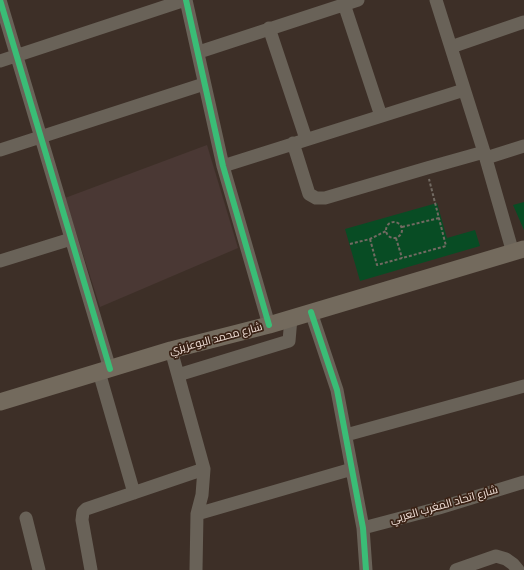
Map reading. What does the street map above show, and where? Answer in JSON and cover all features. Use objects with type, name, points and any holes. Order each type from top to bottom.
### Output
[{"type":"main road","name":"شارع محمد البوعزيزي","points":[[0,402],[172,350],[269,325],[519,251]]},
{"type":"street","points":[[0,0],[71,239],[134,493]]},
{"type":"street","points":[[0,61],[186,0],[199,52],[204,84],[223,166],[269,325]]},
{"type":"street","points":[[199,52],[358,0]]},
{"type":"street","points":[[436,0],[485,155],[519,251]]},
{"type":"street","points":[[344,4],[381,116]]},
{"type":"street","points":[[451,47],[524,22]]},
{"type":"street","points":[[269,28],[299,141],[309,194],[316,198],[325,198],[427,168],[524,146]]},
{"type":"street","points":[[0,150],[204,84]]},
{"type":"street","points":[[223,166],[464,90]]},
{"type":"street","points":[[0,261],[71,239]]},
{"type":"street","points":[[312,312],[337,390],[363,528],[366,570]]},
{"type":"street","points":[[178,375],[289,341],[290,318]]},
{"type":"street","points":[[172,350],[204,469],[202,495],[197,514],[196,570]]},
{"type":"street","points":[[346,435],[524,386]]},
{"type":"street","points":[[91,570],[82,520],[83,512],[86,509],[204,469]]},
{"type":"street","points":[[197,514],[352,469]]},
{"type":"street","name":"شارع اتحاد المغرب العربي","points":[[363,528],[439,508],[524,482]]},
{"type":"street","points":[[26,518],[39,570]]},
{"type":"street","points":[[456,570],[496,556],[506,559],[518,570]]},
{"type":"path","points":[[370,239],[377,265],[446,246],[427,168]]},
{"type":"path","points":[[402,227],[439,218]]},
{"type":"path","points":[[350,244],[370,239],[386,231],[388,225],[393,222],[398,223],[402,227]]},
{"type":"path","points":[[386,231],[389,237],[396,238],[401,234],[402,227]]},
{"type":"path","points":[[396,238],[402,258]]},
{"type":"shaded area","points":[[207,145],[238,248],[100,307],[65,198]]},
{"type":"green space","points":[[524,202],[524,230],[513,205]]},
{"type":"green space","points":[[437,203],[447,238],[475,230],[480,246],[360,281],[345,229]]},
{"type":"cycle path","points":[[0,0],[110,369]]},
{"type":"cycle path","points":[[186,0],[223,166],[269,325]]},
{"type":"cycle path","points":[[311,312],[337,390],[363,528],[366,570]]}]
